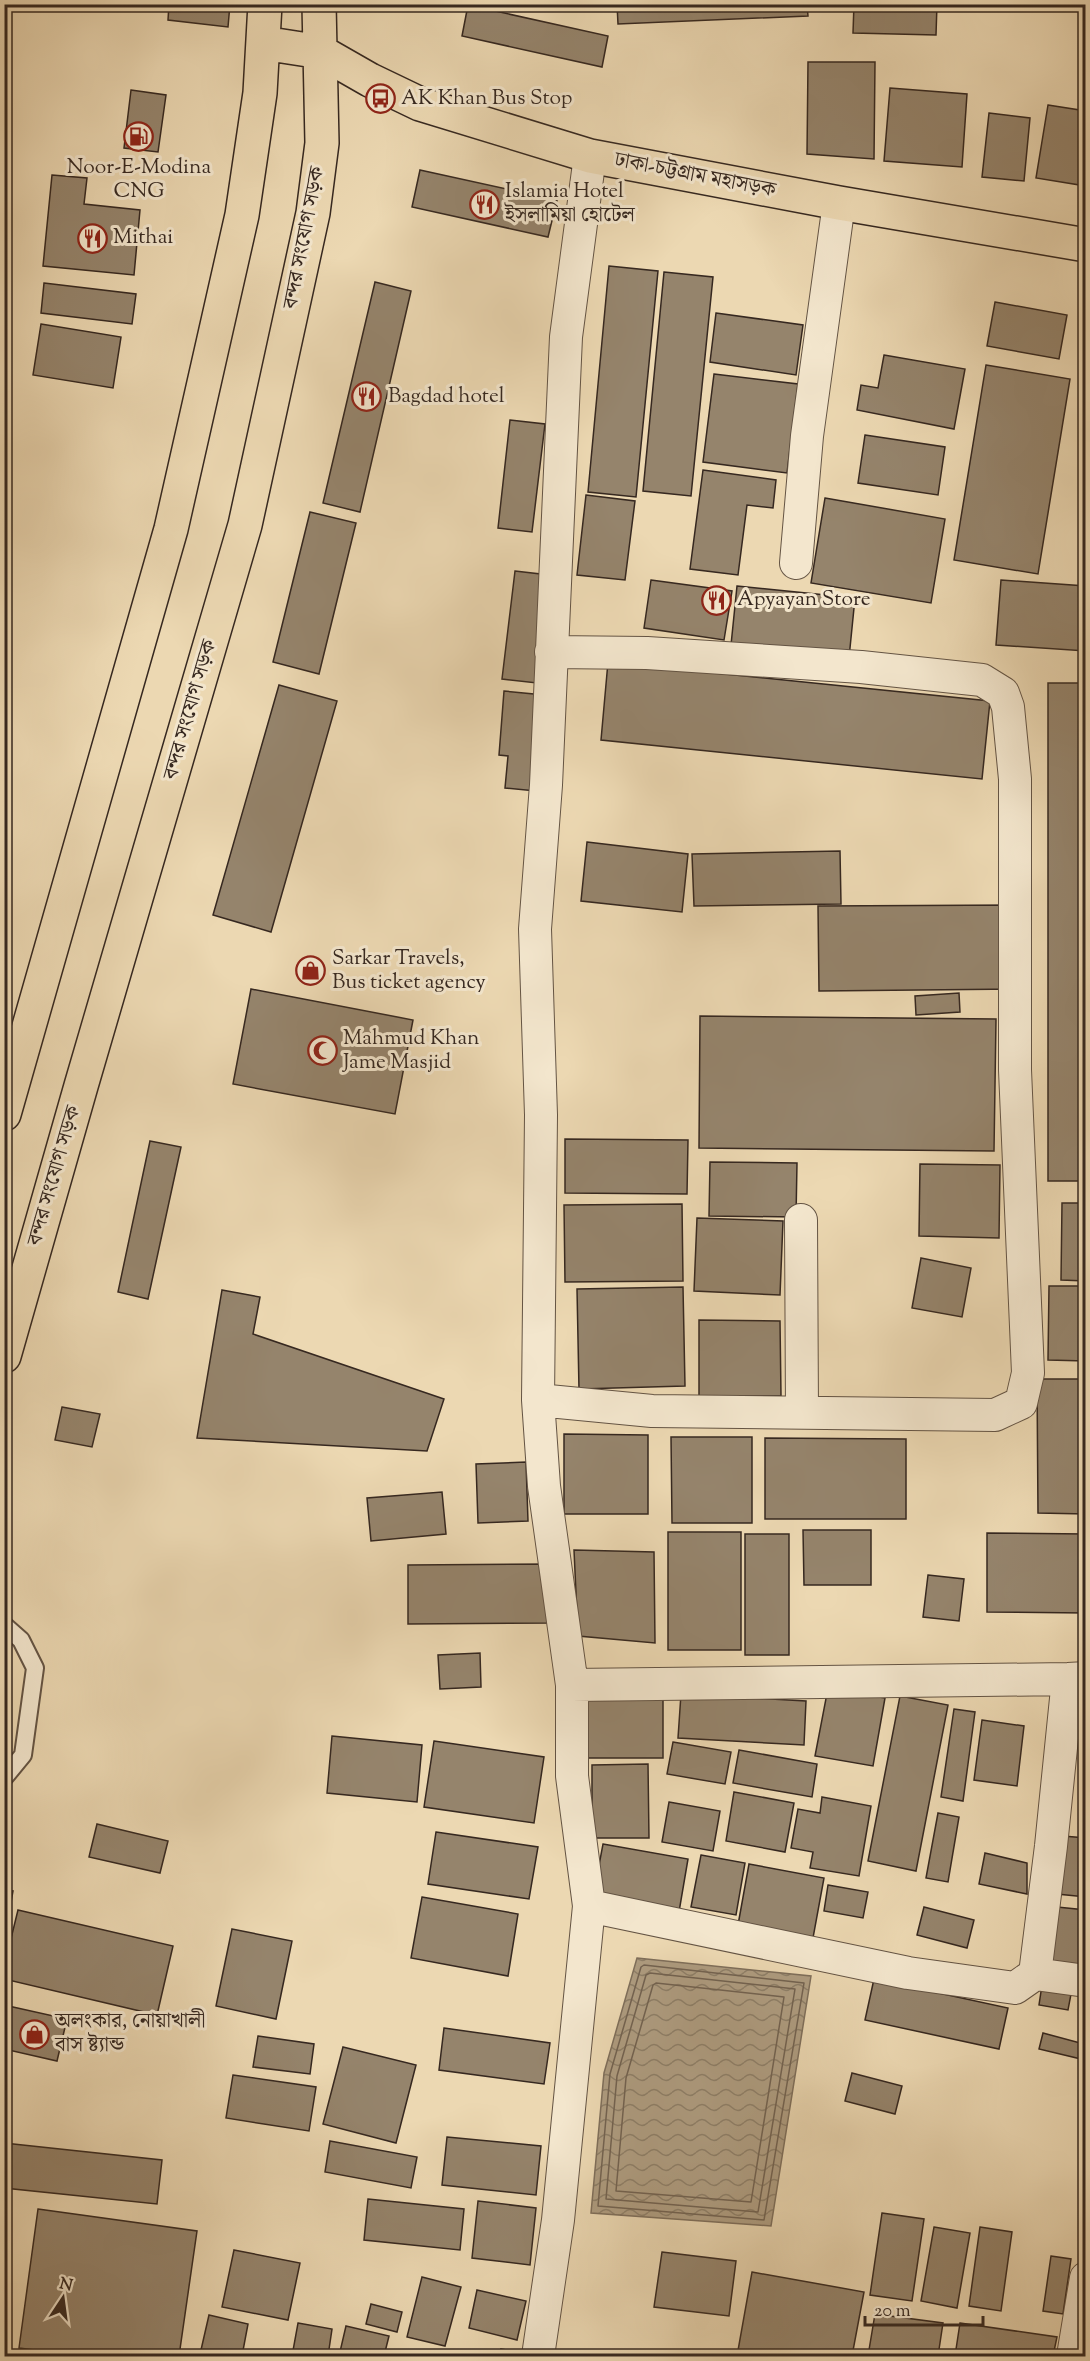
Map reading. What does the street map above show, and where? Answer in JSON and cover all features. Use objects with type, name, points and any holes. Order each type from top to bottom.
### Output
[{"type":"highway","points":[[4,1114],[171,529],[242,215],[260,93],[265,4]]},
{"type":"highway","points":[[320,4],[321,52]]},
{"type":"highway","name":"ঢাকা-চট্টগ্রাম মহাসড়ক","points":[[263,43],[321,52],[370,80],[420,104],[590,156],[839,203],[1086,245]]},
{"type":"highway","name":"বন্দর সংযোগ সড়ক","points":[[4,1356],[244,525],[313,213],[322,142],[321,52]]},
{"type":"street","points":[[538,2356],[558,2220],[589,1906],[572,1776],[572,1685],[544,1486],[538,1400],[541,1114],[535,929],[546,785],[566,337],[590,156]]},
{"type":"street","points":[[796,563],[807,436],[839,203]]},
{"type":"street","points":[[538,1400],[652,1411],[995,1415],[1021,1402],[1028,1372],[1015,1070],[1015,779],[1008,706],[1004,693],[982,680],[861,667],[647,653],[551,651]]},
{"type":"street","points":[[801,1220],[802,1412]]},
{"type":"street","points":[[572,1685],[1077,1678],[1051,1846],[1035,1974]]},
{"type":"street","points":[[589,1906],[908,1972],[1015,1988],[1035,1974],[1086,1981]]},
{"type":"street","points":[[1073,2356],[1086,2278]]},
{"type":"lane","points":[[4,1625],[21,1640],[34,1668],[23,1755],[4,1778]]},
{"type":"water","points":[[637,1958],[811,1976],[771,2226],[591,2213],[604,2073]]},
{"type":"building","points":[[169,4],[230,4],[228,27],[168,20]]},
{"type":"building","points":[[617,4],[807,4],[808,16],[618,24]]},
{"type":"building","points":[[854,4],[937,4],[936,35],[853,33]]},
{"type":"building","points":[[468,5],[608,36],[602,67],[462,36]]},
{"type":"building","points":[[808,62],[875,62],[874,159],[807,154]]},
{"type":"building","points":[[890,88],[967,94],[962,167],[884,161]]},
{"type":"building","points":[[131,90],[166,95],[158,152],[124,148]]},
{"type":"building","points":[[1048,105],[1086,111],[1086,186],[1036,178]]},
{"type":"building","points":[[989,113],[1030,118],[1024,181],[982,177]]},
{"type":"building","name":"Islamia Hotel ইসলামিয়া হোটেল","points":[[420,170],[557,200],[548,237],[412,207]]},
{"type":"building","name":"Mithai","points":[[52,175],[87,178],[84,204],[140,210],[134,275],[43,266]]},
{"type":"building","points":[[609,266],[658,271],[636,497],[588,492]]},
{"type":"building","points":[[664,272],[713,277],[691,496],[643,491]]},
{"type":"building","name":"Bagdad hotel","points":[[375,282],[411,291],[360,512],[323,503]]},
{"type":"building","points":[[44,283],[136,294],[132,324],[41,313]]},
{"type":"building","points":[[995,302],[1067,315],[1059,359],[987,346]]},
{"type":"building","points":[[716,313],[803,325],[796,375],[710,362]]},
{"type":"building","points":[[41,324],[121,337],[113,388],[33,375]]},
{"type":"building","points":[[1086,341],[1086,363],[1081,362]]},
{"type":"building","points":[[884,355],[965,369],[954,429],[857,410],[861,385],[878,388]]},
{"type":"building","points":[[986,365],[1070,379],[1038,574],[954,560]]},
{"type":"building","points":[[714,374],[798,384],[787,473],[703,462]]},
{"type":"building","points":[[510,420],[545,424],[532,532],[498,528]]},
{"type":"building","points":[[865,435],[945,447],[938,495],[858,483]]},
{"type":"building","points":[[703,470],[776,480],[773,508],[747,505],[738,575],[690,569]]},
{"type":"building","points":[[586,495],[635,501],[625,580],[577,575]]},
{"type":"building","points":[[825,498],[945,519],[931,603],[811,583]]},
{"type":"building","points":[[310,512],[356,523],[319,674],[273,662]]},
{"type":"building","points":[[515,571],[549,575],[537,683],[502,679]]},
{"type":"building","points":[[651,580],[732,591],[724,640],[644,628]]},
{"type":"building","points":[[1001,580],[1086,586],[1086,651],[996,645]]},
{"type":"building","points":[[737,586],[855,598],[849,658],[731,645]]},
{"type":"building","points":[[608,662],[990,701],[982,779],[601,740]]},
{"type":"building","points":[[1048,683],[1086,683],[1086,1181],[1048,1181]]},
{"type":"building","points":[[279,685],[337,701],[271,932],[213,915]]},
{"type":"building","points":[[504,691],[544,695],[536,791],[505,788],[508,756],[499,755]]},
{"type":"building","points":[[587,842],[688,854],[682,912],[581,901]]},
{"type":"building","points":[[840,851],[841,904],[694,906],[692,854]]},
{"type":"building","points":[[1018,905],[1019,989],[819,991],[818,906]]},
{"type":"building","points":[[251,989],[413,1020],[395,1114],[233,1084]]},
{"type":"building","points":[[959,993],[960,1012],[916,1015],[915,996]]},
{"type":"building","points":[[700,1016],[996,1019],[994,1151],[699,1148]]},
{"type":"building","points":[[565,1139],[688,1140],[687,1194],[565,1193]]},
{"type":"building","points":[[150,1141],[181,1147],[148,1299],[118,1292]]},
{"type":"building","points":[[710,1162],[797,1163],[796,1217],[709,1216]]},
{"type":"building","points":[[920,1164],[1000,1165],[999,1238],[919,1236]]},
{"type":"building","points":[[1062,1203],[1086,1203],[1086,1281],[1061,1280]]},
{"type":"building","points":[[682,1204],[683,1281],[565,1282],[564,1205]]},
{"type":"building","points":[[697,1218],[783,1221],[780,1295],[694,1291]]},
{"type":"building","points":[[921,1258],[971,1268],[962,1317],[912,1308]]},
{"type":"building","points":[[1049,1286],[1086,1286],[1086,1361],[1048,1360]]},
{"type":"building","points":[[683,1287],[685,1386],[579,1389],[577,1289]]},
{"type":"building","points":[[222,1290],[260,1297],[253,1334],[444,1399],[427,1451],[197,1438]]},
{"type":"building","points":[[699,1320],[780,1321],[781,1396],[699,1396]]},
{"type":"building","points":[[1037,1379],[1086,1379],[1086,1514],[1038,1513]]},
{"type":"building","points":[[62,1407],[100,1414],[92,1447],[55,1440]]},
{"type":"building","points":[[564,1434],[648,1435],[648,1514],[564,1514]]},
{"type":"building","points":[[671,1437],[752,1437],[752,1523],[672,1523]]},
{"type":"building","points":[[765,1438],[906,1439],[906,1519],[765,1519]]},
{"type":"building","points":[[526,1462],[528,1521],[478,1523],[476,1464]]},
{"type":"building","points":[[442,1492],[446,1534],[371,1541],[367,1498]]},
{"type":"building","points":[[803,1530],[871,1530],[871,1585],[804,1585]]},
{"type":"building","points":[[668,1532],[741,1532],[741,1650],[668,1650]]},
{"type":"building","points":[[987,1533],[1086,1534],[1086,1613],[987,1612]]},
{"type":"building","points":[[745,1534],[789,1534],[789,1655],[745,1655]]},
{"type":"building","points":[[574,1550],[654,1552],[655,1643],[578,1636]]},
{"type":"building","points":[[550,1564],[551,1623],[408,1624],[408,1565]]},
{"type":"building","points":[[928,1575],[964,1579],[959,1621],[923,1617]]},
{"type":"building","points":[[480,1653],[481,1687],[440,1689],[438,1655]]},
{"type":"building","points":[[828,1688],[885,1698],[873,1766],[815,1756]]},
{"type":"building","points":[[681,1694],[806,1701],[804,1745],[678,1738]]},
{"type":"building","points":[[900,1696],[948,1705],[916,1871],[868,1861]]},
{"type":"building","points":[[574,1699],[663,1699],[663,1758],[575,1758]]},
{"type":"building","points":[[954,1709],[975,1712],[963,1801],[941,1797]]},
{"type":"building","points":[[982,1720],[1024,1726],[1017,1786],[974,1780]]},
{"type":"building","points":[[332,1736],[422,1745],[417,1802],[327,1793]]},
{"type":"building","points":[[434,1741],[544,1757],[534,1823],[424,1807]]},
{"type":"building","points":[[673,1742],[731,1752],[725,1784],[667,1774]]},
{"type":"building","points":[[739,1750],[817,1764],[812,1797],[733,1783]]},
{"type":"building","points":[[648,1764],[649,1838],[592,1838],[592,1765]]},
{"type":"building","points":[[734,1792],[794,1803],[785,1852],[726,1841]]},
{"type":"building","points":[[822,1797],[871,1806],[859,1876],[810,1868],[813,1852],[791,1848],[798,1809],[820,1813]]},
{"type":"building","points":[[669,1802],[720,1811],[713,1851],[662,1842]]},
{"type":"building","points":[[938,1813],[959,1817],[948,1882],[926,1878]]},
{"type":"building","points":[[97,1824],[168,1841],[160,1873],[89,1857]]},
{"type":"building","points":[[436,1832],[538,1847],[529,1899],[428,1884]]},
{"type":"building","points":[[1063,1836],[1086,1838],[1086,1897],[1057,1894]]},
{"type":"building","points":[[603,1844],[688,1859],[679,1912],[593,1897]]},
{"type":"building","points":[[985,1853],[1027,1863],[1027,1894],[979,1884]]},
{"type":"building","points":[[701,1855],[745,1863],[736,1915],[691,1907]]},
{"type":"building","points":[[749,1864],[824,1878],[813,1938],[738,1925]]},
{"type":"building","points":[[828,1885],[868,1892],[863,1918],[824,1911]]},
{"type":"building","points":[[4,1890],[13,1891],[4,1942]]},
{"type":"building","points":[[422,1897],[518,1914],[508,1976],[411,1958]]},
{"type":"building","points":[[924,1907],[974,1920],[967,1948],[917,1935]]},
{"type":"building","points":[[1057,1907],[1086,1910],[1086,1971],[1051,1968]]},
{"type":"building","points":[[18,1910],[173,1946],[157,2015],[4,1979],[4,1967]]},
{"type":"building","points":[[232,1929],[292,1941],[276,2019],[216,2006]]},
{"type":"building","points":[[874,1979],[1008,2008],[999,2049],[865,2020]]},
{"type":"building","points":[[1042,1985],[1072,1989],[1068,2010],[1039,2005]]},
{"type":"building","name":"অলংকার, নোয়াখালী বাস ষ্ট্যান্ড","points":[[4,2005],[67,2019],[57,2061],[4,2049]]},
{"type":"building","points":[[444,2028],[550,2043],[544,2084],[439,2070]]},
{"type":"building","points":[[1043,2033],[1084,2044],[1081,2059],[1039,2049]]},
{"type":"building","points":[[258,2036],[314,2044],[310,2074],[253,2067]]},
{"type":"building","points":[[343,2047],[416,2065],[396,2143],[323,2124]]},
{"type":"building","points":[[852,2073],[902,2086],[895,2114],[845,2101]]},
{"type":"building","points":[[233,2075],[316,2087],[309,2131],[226,2118]]},
{"type":"building","points":[[447,2137],[541,2146],[536,2195],[442,2185]]},
{"type":"building","points":[[330,2141],[417,2157],[411,2188],[325,2172]]},
{"type":"building","points":[[4,2143],[162,2160],[157,2204],[4,2188]]},
{"type":"building","points":[[368,2199],[464,2209],[460,2250],[364,2240]]},
{"type":"building","points":[[478,2201],[536,2208],[530,2265],[472,2258]]},
{"type":"building","points":[[38,2209],[197,2231],[179,2356],[80,2356],[19,2348]]},
{"type":"building","points":[[882,2213],[924,2219],[912,2301],[870,2295]]},
{"type":"building","points":[[934,2227],[970,2233],[957,2308],[921,2301]]},
{"type":"building","points":[[980,2227],[1012,2232],[1001,2311],[969,2306]]},
{"type":"building","points":[[234,2250],[300,2263],[288,2320],[222,2307]]},
{"type":"building","points":[[662,2252],[736,2261],[729,2316],[654,2307]]},
{"type":"building","points":[[1051,2256],[1071,2259],[1063,2314],[1043,2311]]},
{"type":"building","points":[[752,2272],[864,2292],[852,2356],[737,2356]]},
{"type":"building","points":[[422,2277],[461,2287],[445,2346],[407,2337]]},
{"type":"building","points":[[477,2290],[526,2301],[517,2340],[469,2328]]},
{"type":"building","points":[[371,2304],[402,2312],[397,2332],[366,2324]]},
{"type":"building","points":[[875,2314],[943,2323],[938,2356],[868,2356]]},
{"type":"building","points":[[209,2315],[248,2324],[242,2356],[201,2350]]},
{"type":"building","points":[[298,2323],[332,2329],[328,2356],[292,2356]]},
{"type":"building","points":[[960,2323],[1057,2337],[1053,2356],[955,2356]]},
{"type":"building","points":[[346,2326],[389,2336],[384,2356],[339,2356]]},
{"type":"building","points":[[501,2349],[523,2353],[522,2356],[500,2356]]},
{"type":"place","name":"AK Khan Bus Stop","points":[[380,99]]},
{"type":"place","name":"Noor-E-Modina CNG","points":[[139,137]]},
{"type":"place","name":"Islamia Hotel ইসলামিয়া হোটেল","points":[[484,204]]},
{"type":"place","name":"Mithai","points":[[92,238]]},
{"type":"place","name":"Bagdad hotel","points":[[367,397]]},
{"type":"place","name":"Apyayan Store","points":[[716,600]]},
{"type":"place","name":"Sarkar Travels, Bus ticket agency","points":[[311,971]]},
{"type":"place","name":"Mahmud Khan Jame Masjid","points":[[322,1051]]},
{"type":"place","name":"অলংকার, নোয়াখালী বাস ষ্ট্যান্ড","points":[[34,2034]]}]
